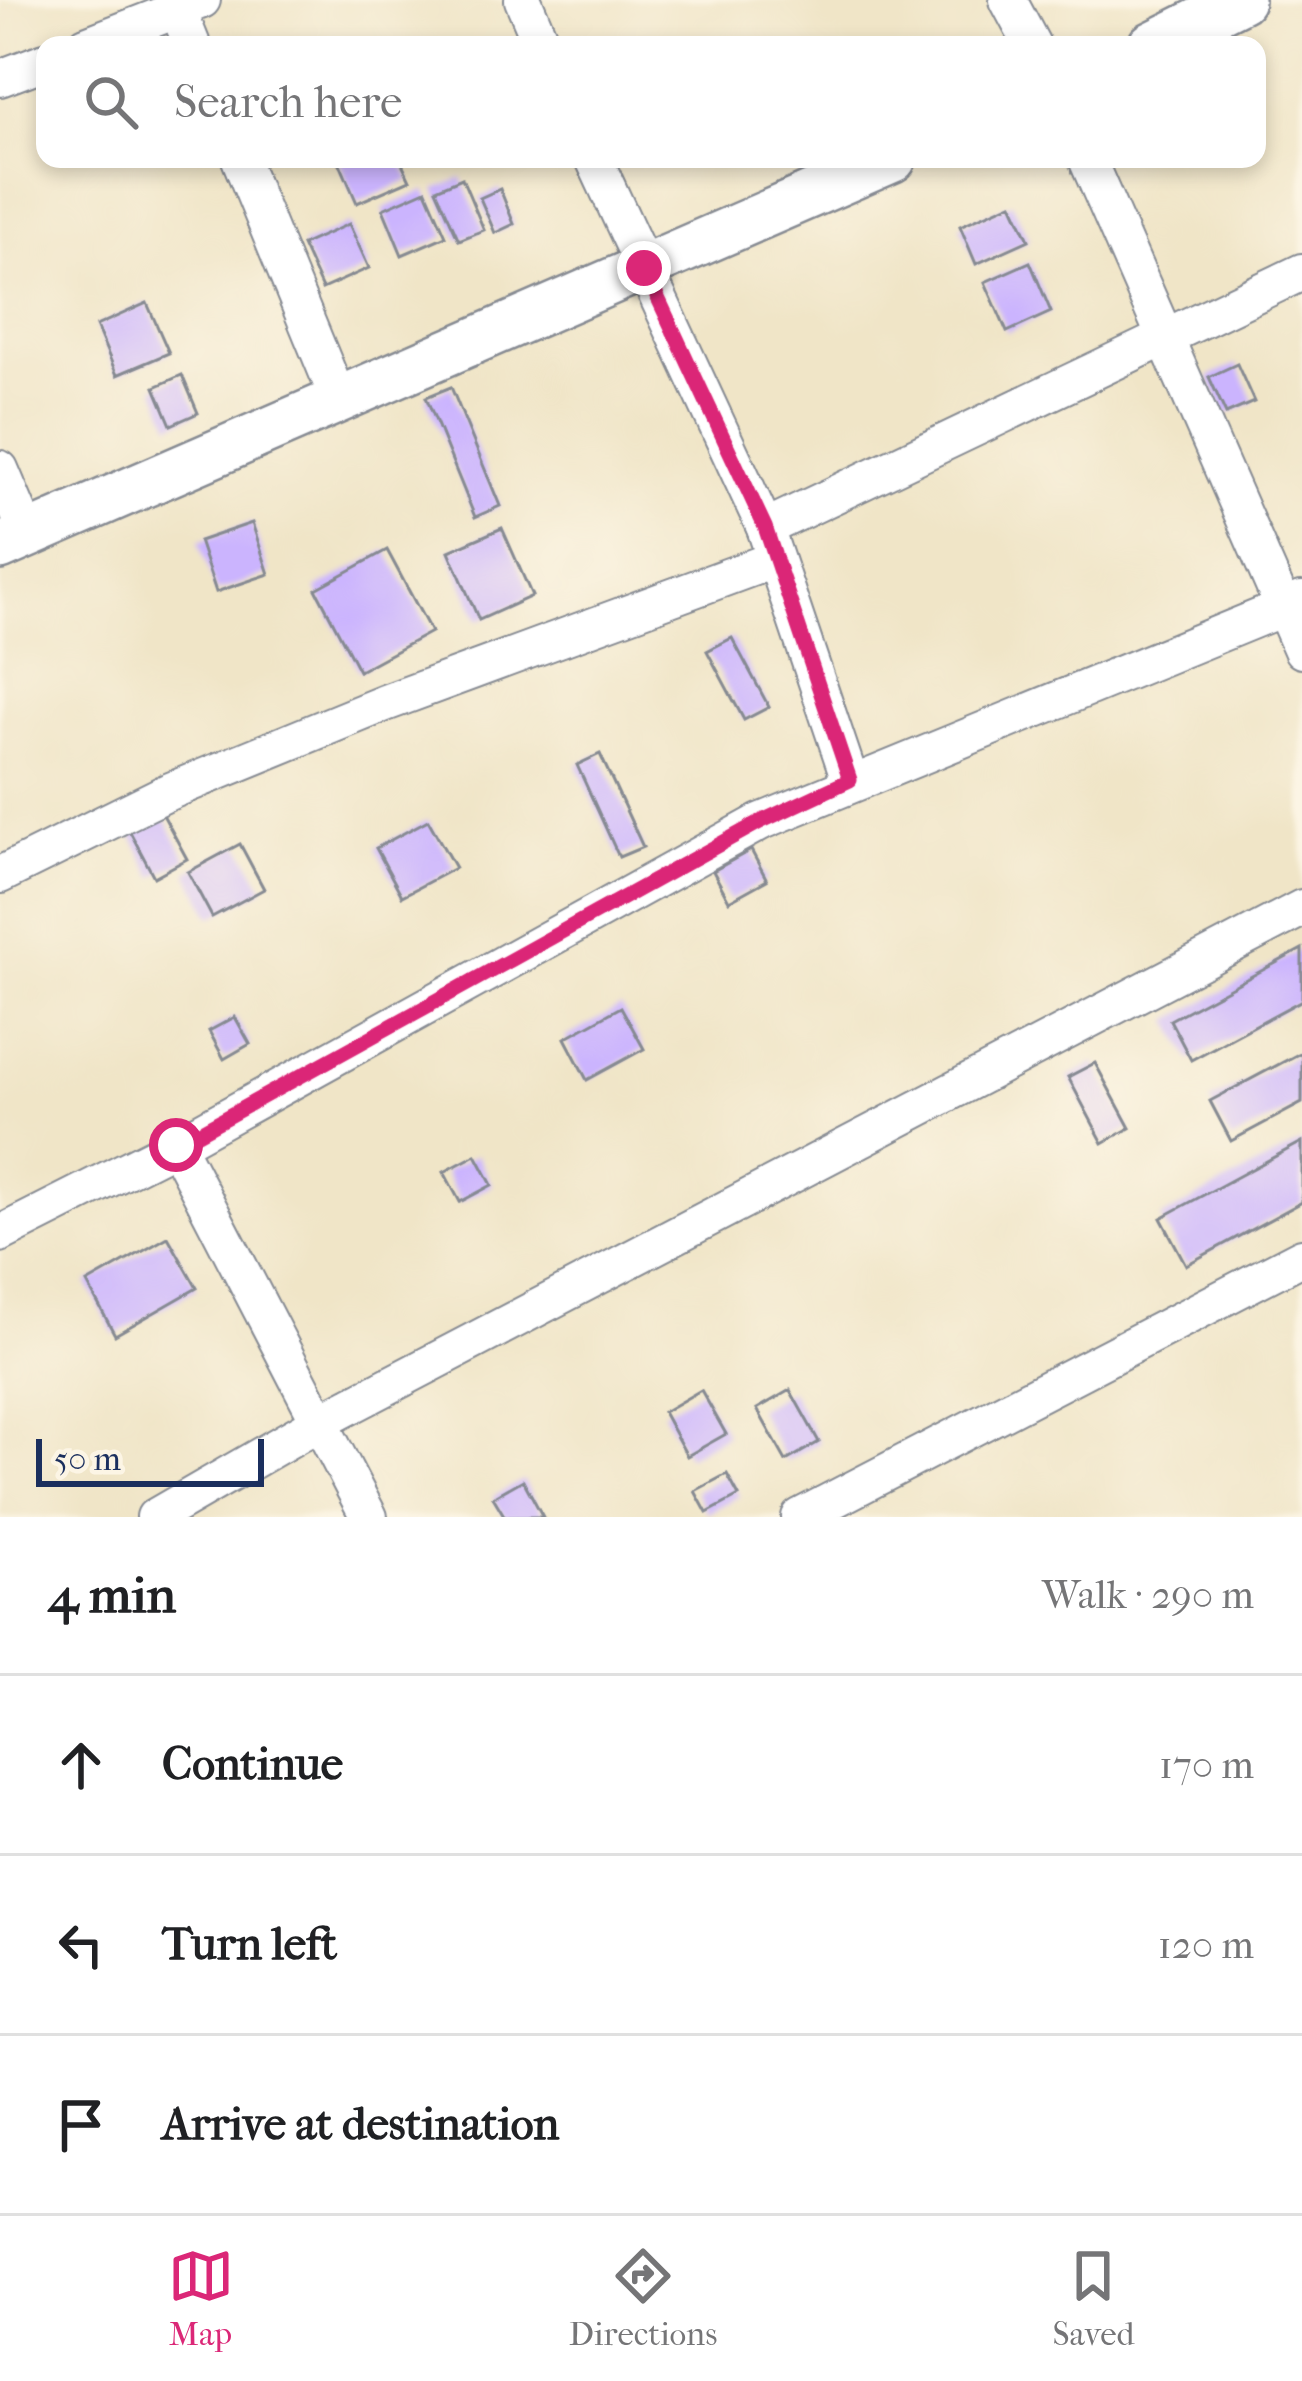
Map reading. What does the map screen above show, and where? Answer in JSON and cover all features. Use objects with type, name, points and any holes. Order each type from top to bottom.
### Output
[{"type":"street","points":[[523,0],[538,36]]},
{"type":"street","points":[[1008,0],[1027,36]]},
{"type":"street","points":[[1169,36],[1241,0]]},
{"type":"street","points":[[107,36],[185,3],[191,36]]},
{"type":"street","points":[[0,78],[36,64]]},
{"type":"street","points":[[243,168],[340,403]]},
{"type":"street","points":[[598,168],[769,544],[850,780]]},
{"type":"street","points":[[0,469],[14,541],[872,168]]},
{"type":"street","points":[[1091,168],[1292,603],[1302,650]]},
{"type":"street","points":[[0,875],[168,792],[769,544],[1302,272]]},
{"type":"street","points":[[0,1234],[176,1145],[760,822],[850,780],[1292,603]]},
{"type":"street","points":[[155,1517],[321,1421],[1302,908]]},
{"type":"street","points":[[176,1145],[369,1517]]},
{"type":"street","points":[[800,1517],[1302,1257]]},
{"type":"building","points":[[342,168],[404,168],[410,180],[357,203]]},
{"type":"building","points":[[462,178],[484,230],[459,240],[436,189]]},
{"type":"building","points":[[500,189],[514,224],[495,233],[480,198]]},
{"type":"building","points":[[426,190],[446,236],[402,255],[383,209]]},
{"type":"building","points":[[1012,203],[1029,240],[976,264],[960,226]]},
{"type":"building","points":[[349,224],[369,268],[322,289],[302,245]]},
{"type":"building","points":[[1030,262],[1051,312],[1007,332],[985,282]]},
{"type":"building","points":[[147,303],[169,353],[117,375],[96,326]]},
{"type":"building","points":[[1237,364],[1254,402],[1226,414],[1209,377]]},
{"type":"building","points":[[182,375],[198,413],[171,425],[155,387]]},
{"type":"building","points":[[451,387],[500,506],[475,517],[426,397]]},
{"type":"building","points":[[252,523],[269,574],[216,592],[199,541]]},
{"type":"building","points":[[502,528],[532,596],[479,620],[449,551]]},
{"type":"building","points":[[387,550],[431,632],[359,671],[316,589]]},
{"type":"building","points":[[732,638],[769,707],[744,720],[707,651]]},
{"type":"building","points":[[600,754],[643,847],[619,857],[577,765]]},
{"type":"building","points":[[161,811],[187,859],[154,877],[128,828]]},
{"type":"building","points":[[428,820],[455,868],[402,896],[376,848]]},
{"type":"building","points":[[240,844],[264,889],[212,917],[188,872]]},
{"type":"building","points":[[751,850],[767,880],[729,901],[713,871]]},
{"type":"building","points":[[1302,949],[1302,1000],[1191,1060],[1170,1020]]},
{"type":"building","points":[[621,1007],[644,1049],[587,1080],[565,1038]]},
{"type":"building","points":[[235,1017],[250,1044],[224,1059],[209,1031]]},
{"type":"building","points":[[1302,1052],[1302,1103],[1231,1141],[1210,1101]]},
{"type":"building","points":[[1095,1063],[1130,1128],[1103,1143],[1068,1077]]},
{"type":"building","points":[[1302,1142],[1302,1202],[1186,1265],[1161,1218]]},
{"type":"building","points":[[476,1155],[492,1185],[460,1202],[444,1172]]},
{"type":"building","points":[[168,1237],[197,1288],[115,1335],[87,1283]]},
{"type":"building","points":[[701,1390],[726,1434],[687,1456],[663,1412]]},
{"type":"building","points":[[790,1390],[819,1442],[786,1461],[757,1409]]},
{"type":"building","points":[[727,1474],[739,1496],[707,1513],[695,1491]]},
{"type":"building","points":[[523,1480],[543,1517],[505,1517],[493,1497]]},
{"type":"route","points":[[176,1145],[760,822],[850,780],[765,527],[644,268]]}]
